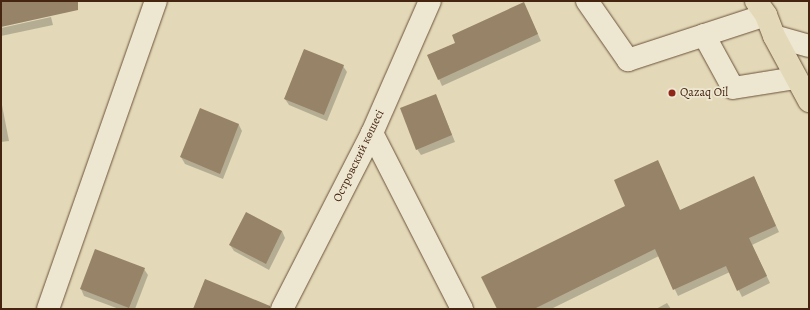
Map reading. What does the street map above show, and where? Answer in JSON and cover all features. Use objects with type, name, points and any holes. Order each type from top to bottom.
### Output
[{"type":"main road","points":[[761,8],[774,36],[809,101]]},
{"type":"street","points":[[48,309],[156,1]]},
{"type":"street","name":"Островский көшесі","points":[[282,309],[372,133],[430,1]]},
{"type":"street","points":[[587,1],[628,60],[704,35],[761,8]]},
{"type":"street","points":[[704,35],[733,88],[796,78]]},
{"type":"street","points":[[774,36],[809,46]]},
{"type":"street","points":[[372,133],[462,309]]},
{"type":"building","points":[[1,1],[78,1],[78,10],[1,27]]},
{"type":"building","points":[[524,2],[538,34],[438,80],[427,55],[455,43],[452,35]]},
{"type":"building","points":[[304,49],[344,65],[324,115],[284,99]]},
{"type":"building","points":[[436,94],[452,135],[416,150],[400,108]]},
{"type":"building","points":[[200,108],[239,124],[220,174],[180,157]]},
{"type":"building","points":[[658,160],[680,210],[754,176],[776,226],[749,238],[767,276],[737,291],[726,266],[673,290],[655,249],[534,309],[497,309],[481,277],[625,206],[614,180]]},
{"type":"building","points":[[246,212],[282,231],[266,264],[229,245]]},
{"type":"building","points":[[95,249],[145,268],[129,308],[80,289]]},
{"type":"building","points":[[205,279],[270,306],[270,309],[193,309]]},
{"type":"place","name":"Qazaq Oil","points":[[672,93]]}]
